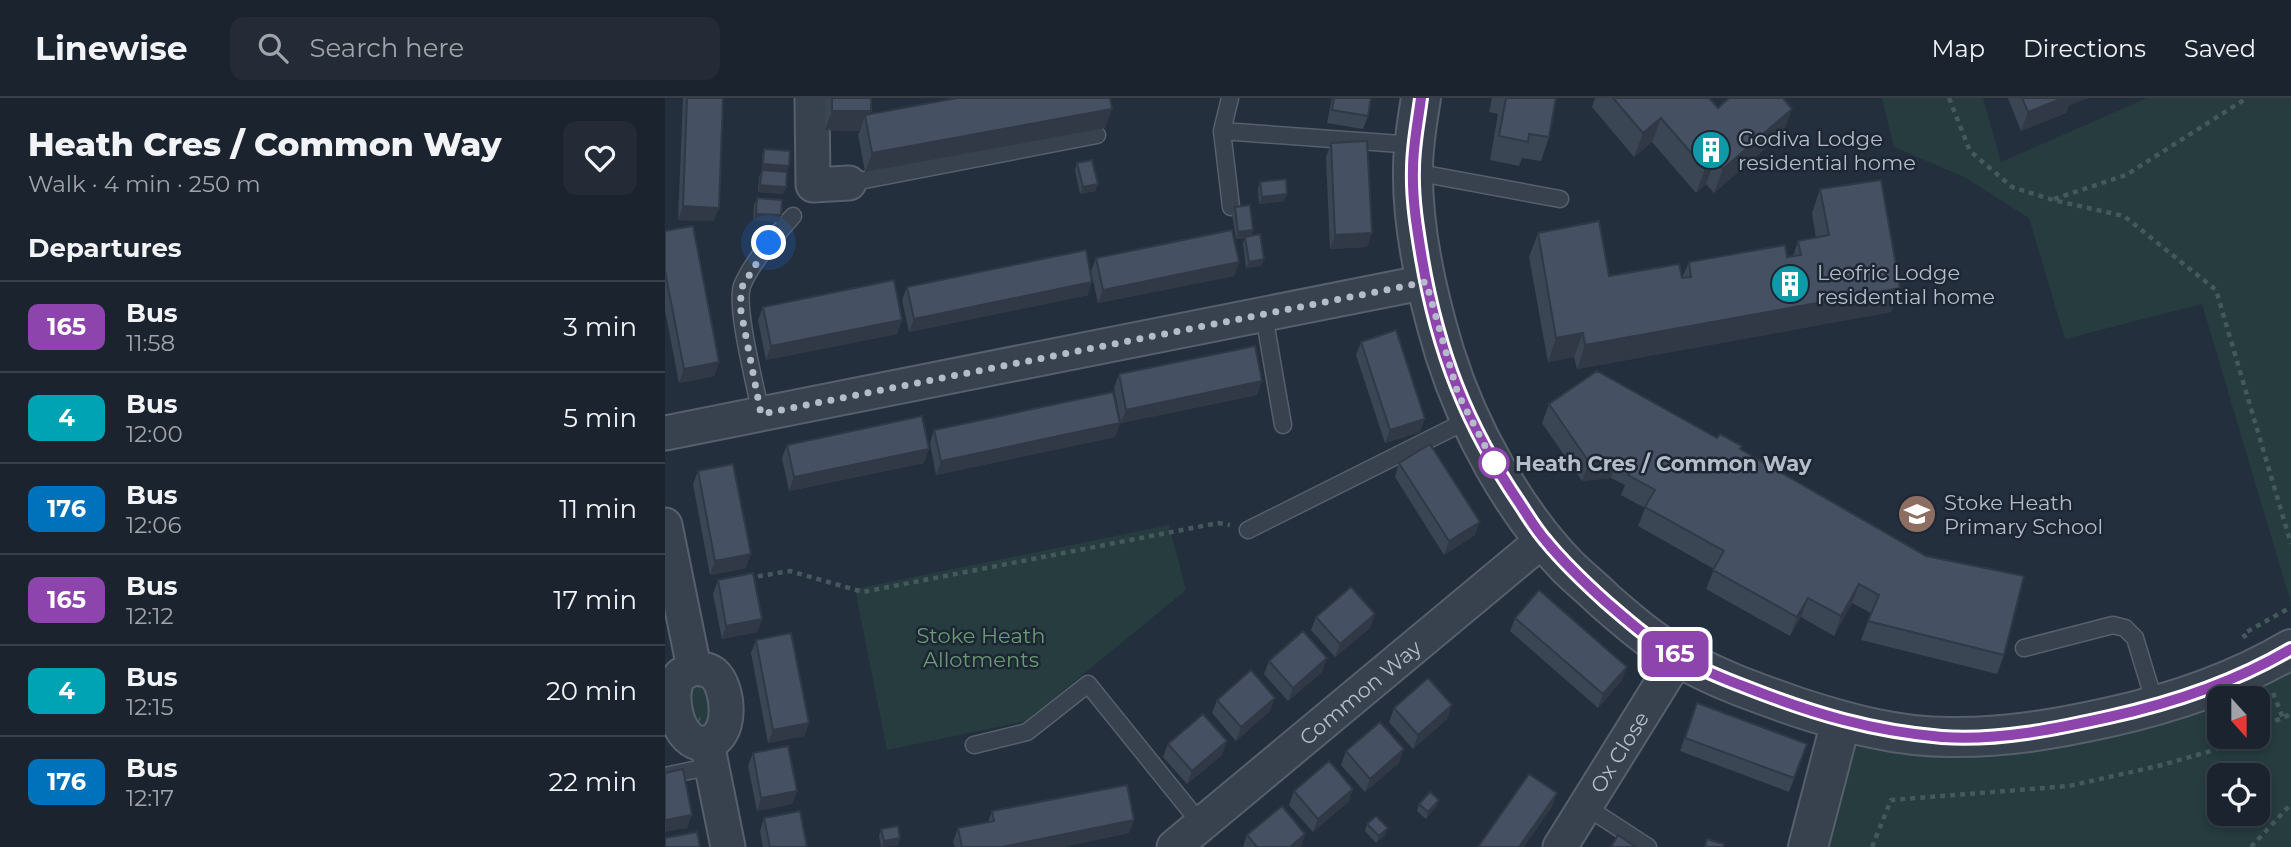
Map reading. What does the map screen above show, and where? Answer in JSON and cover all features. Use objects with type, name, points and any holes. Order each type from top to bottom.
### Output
[{"type":"street","points":[[813,98],[813,185],[849,183]]},
{"type":"street","points":[[1421,98],[1413,158],[1416,222],[1426,282],[1458,394],[1483,446],[1544,539],[1568,567],[1643,634],[1678,657],[1730,681],[1841,721],[1883,730],[1945,737],[1997,737],[2072,725],[2156,707],[2263,666],[2291,649]]},
{"type":"street","points":[[665,433],[1426,282]]},
{"type":"street","points":[[665,525],[694,668],[682,674],[675,683],[679,726],[686,736],[697,742],[709,755],[728,847]]},
{"type":"street","name":"Common Way","points":[[1174,847],[1544,539]]},
{"type":"street","name":"Ox Close","points":[[1560,847],[1678,657]]},
{"type":"street","points":[[1808,847],[1841,721]]},
{"type":"lane","points":[[1230,98],[1222,131],[1231,207]]},
{"type":"lane","points":[[1222,131],[1413,158],[1560,199]]},
{"type":"lane","points":[[849,183],[1097,135]]},
{"type":"lane","points":[[761,414],[740,306],[742,287],[769,243],[793,216]]},
{"type":"lane","points":[[1264,315],[1283,425]]},
{"type":"lane","points":[[1248,530],[1470,419]]},
{"type":"lane","points":[[2024,648],[2113,625],[2125,628],[2135,638],[2156,707]]},
{"type":"lane","points":[[974,745],[1027,732],[1088,684],[1201,824]]},
{"type":"lane","points":[[665,776],[709,755]]},
{"type":"lane","points":[[1585,806],[1648,847]]},
{"type":"path","points":[[1949,98],[1970,151],[2012,187],[2053,200],[2124,216],[2216,290],[2291,544]]},
{"type":"path","points":[[2053,200],[2126,174],[2247,98]]},
{"type":"path","points":[[742,579],[790,572],[863,592],[1218,523],[1248,530]]},
{"type":"path","points":[[2270,723],[2291,714]]},
{"type":"path","points":[[1872,847],[1891,800],[2069,786],[2158,766],[2215,749]]},
{"type":"path","points":[[2251,847],[2291,804]]},
{"type":"green space","points":[[1882,98],[1983,98],[2001,162],[2147,98],[2291,98],[2291,603],[2202,304],[2065,339],[2029,218],[1964,177],[1894,147]]},
{"type":"green space","name":"Stoke Heath Allotments","points":[[1169,525],[1186,590],[1026,721],[887,750],[855,589]]},
{"type":"green space","points":[[2291,669],[2291,847],[1817,847],[1849,737],[2207,702],[2207,749],[2270,749],[2270,686],[2252,686]]},
{"type":"green space","points":[[697,683],[707,688],[714,721],[710,728],[694,724],[689,696],[692,687]]},
{"type":"building","points":[[687,98],[723,98],[719,208],[683,206]]},
{"type":"building","points":[[832,98],[871,98],[871,111],[832,111]]},
{"type":"building","points":[[957,98],[1110,98],[1112,109],[872,153],[865,115]]},
{"type":"building","points":[[1334,98],[1371,98],[1368,116],[1332,110]]},
{"type":"building","points":[[1506,98],[1556,98],[1549,137],[1529,134],[1528,142],[1499,136]]},
{"type":"building","points":[[1613,98],[1709,98],[1718,108],[1729,98],[1783,98],[1792,109],[1723,169],[1715,160],[1705,169],[1661,118],[1643,133]]},
{"type":"building","points":[[2022,98],[2063,98],[2028,112]]},
{"type":"building","points":[[1367,141],[1372,233],[1335,235],[1331,143]]},
{"type":"building","points":[[764,149],[790,151],[789,166],[763,164]]},
{"type":"building","points":[[1092,160],[1098,184],[1083,187],[1077,163]]},
{"type":"building","points":[[762,170],[787,172],[786,187],[760,185]]},
{"type":"building","points":[[1286,179],[1287,194],[1262,197],[1260,182]]},
{"type":"building","name":"Leofric Lodge residential home","points":[[1881,180],[1900,288],[1585,345],[1583,333],[1556,338],[1538,233],[1599,221],[1609,276],[1679,264],[1682,278],[1691,277],[1689,262],[1785,245],[1787,257],[1801,255],[1798,241],[1829,235],[1820,189]]},
{"type":"building","points":[[757,198],[782,200],[781,215],[756,214]]},
{"type":"building","points":[[1250,205],[1253,230],[1238,232],[1235,207]]},
{"type":"building","points":[[693,226],[719,362],[684,369],[665,271],[665,231]]},
{"type":"building","points":[[1232,230],[1239,262],[1103,290],[1096,258]]},
{"type":"building","points":[[1260,234],[1264,259],[1249,262],[1245,237]]},
{"type":"building","points":[[1086,250],[1092,282],[914,319],[907,287]]},
{"type":"building","points":[[894,280],[902,320],[771,346],[763,307]]},
{"type":"building","points":[[1396,330],[1425,419],[1390,430],[1361,342]]},
{"type":"building","points":[[1255,346],[1262,381],[1126,410],[1119,374]]},
{"type":"building","points":[[1597,371],[1717,438],[1720,434],[1742,446],[1740,449],[1926,556],[2024,576],[2004,655],[1868,621],[1879,595],[1859,584],[1841,616],[1808,598],[1797,617],[1713,570],[1724,551],[1645,507],[1655,490],[1628,475],[1633,467],[1618,459],[1589,462],[1549,404]]},
{"type":"building","points":[[1113,392],[1120,423],[941,461],[934,430]]},
{"type":"building","points":[[922,416],[929,449],[794,477],[787,445]]},
{"type":"building","points":[[1430,444],[1480,522],[1449,541],[1399,463]]},
{"type":"building","points":[[733,464],[751,554],[715,561],[698,471]]},
{"type":"building","points":[[753,573],[762,619],[726,626],[718,580]]},
{"type":"building","points":[[1351,587],[1375,614],[1340,644],[1316,617]]},
{"type":"building","points":[[1539,590],[1627,667],[1603,694],[1515,618]]},
{"type":"building","points":[[1303,631],[1327,658],[1293,688],[1269,661]]},
{"type":"building","points":[[791,633],[809,723],[773,730],[756,640]]},
{"type":"building","points":[[1251,670],[1275,698],[1241,727],[1217,700]]},
{"type":"building","points":[[1428,678],[1452,705],[1418,735],[1394,708]]},
{"type":"building","points":[[1697,703],[1807,744],[1794,778],[1685,738]]},
{"type":"building","points":[[1203,714],[1227,741],[1192,771],[1168,744]]},
{"type":"building","points":[[1380,722],[1404,749],[1370,779],[1346,751]]},
{"type":"building","points":[[788,746],[797,791],[761,798],[753,753]]},
{"type":"building","points":[[1329,761],[1353,789],[1318,819],[1294,791]]},
{"type":"building","points":[[683,769],[692,815],[665,820],[665,773]]},
{"type":"building","points":[[1529,774],[1557,793],[1519,847],[1478,847]]},
{"type":"building","points":[[1127,785],[1134,820],[1002,847],[962,847],[958,828],[994,821],[992,811]]},
{"type":"building","points":[[1430,792],[1439,800],[1428,812],[1419,804]]},
{"type":"building","points":[[1282,806],[1305,834],[1290,847],[1257,847],[1247,835]]},
{"type":"building","points":[[800,811],[807,847],[770,847],[764,818]]},
{"type":"building","points":[[1376,816],[1388,828],[1379,836],[1367,824]]},
{"type":"building","points":[[898,826],[900,838],[884,841],[881,829]]},
{"type":"building","points":[[697,832],[700,847],[665,847],[665,838]]},
{"type":"building","points":[[1618,835],[1636,847],[1611,847]]},
{"type":"building","points":[[1707,839],[1724,844],[1723,847],[1705,847]]},
{"type":"bus line","name":"165","points":[[1421,98],[1414,145],[1416,222],[1439,336],[1458,394],[1483,446],[1544,539],[1568,567],[1643,634],[1678,657],[1783,702],[1841,721],[1883,730],[1945,737],[1997,737],[2083,723],[2156,707],[2263,666],[2291,649]]},
{"type":"place","name":"Godiva Lodge residential home","points":[[1711,150]]},
{"type":"place","name":"Leofric Lodge residential home","points":[[1790,284]]},
{"type":"place","name":"Heath Cres / Common Way","points":[[1494,463]]},
{"type":"place","name":"Stoke Heath Primary School","points":[[1917,514]]},
{"type":"route","points":[[769,243],[742,287],[740,306],[761,414],[1426,282],[1439,336],[1458,394],[1496,467],[1494,463]]}]
